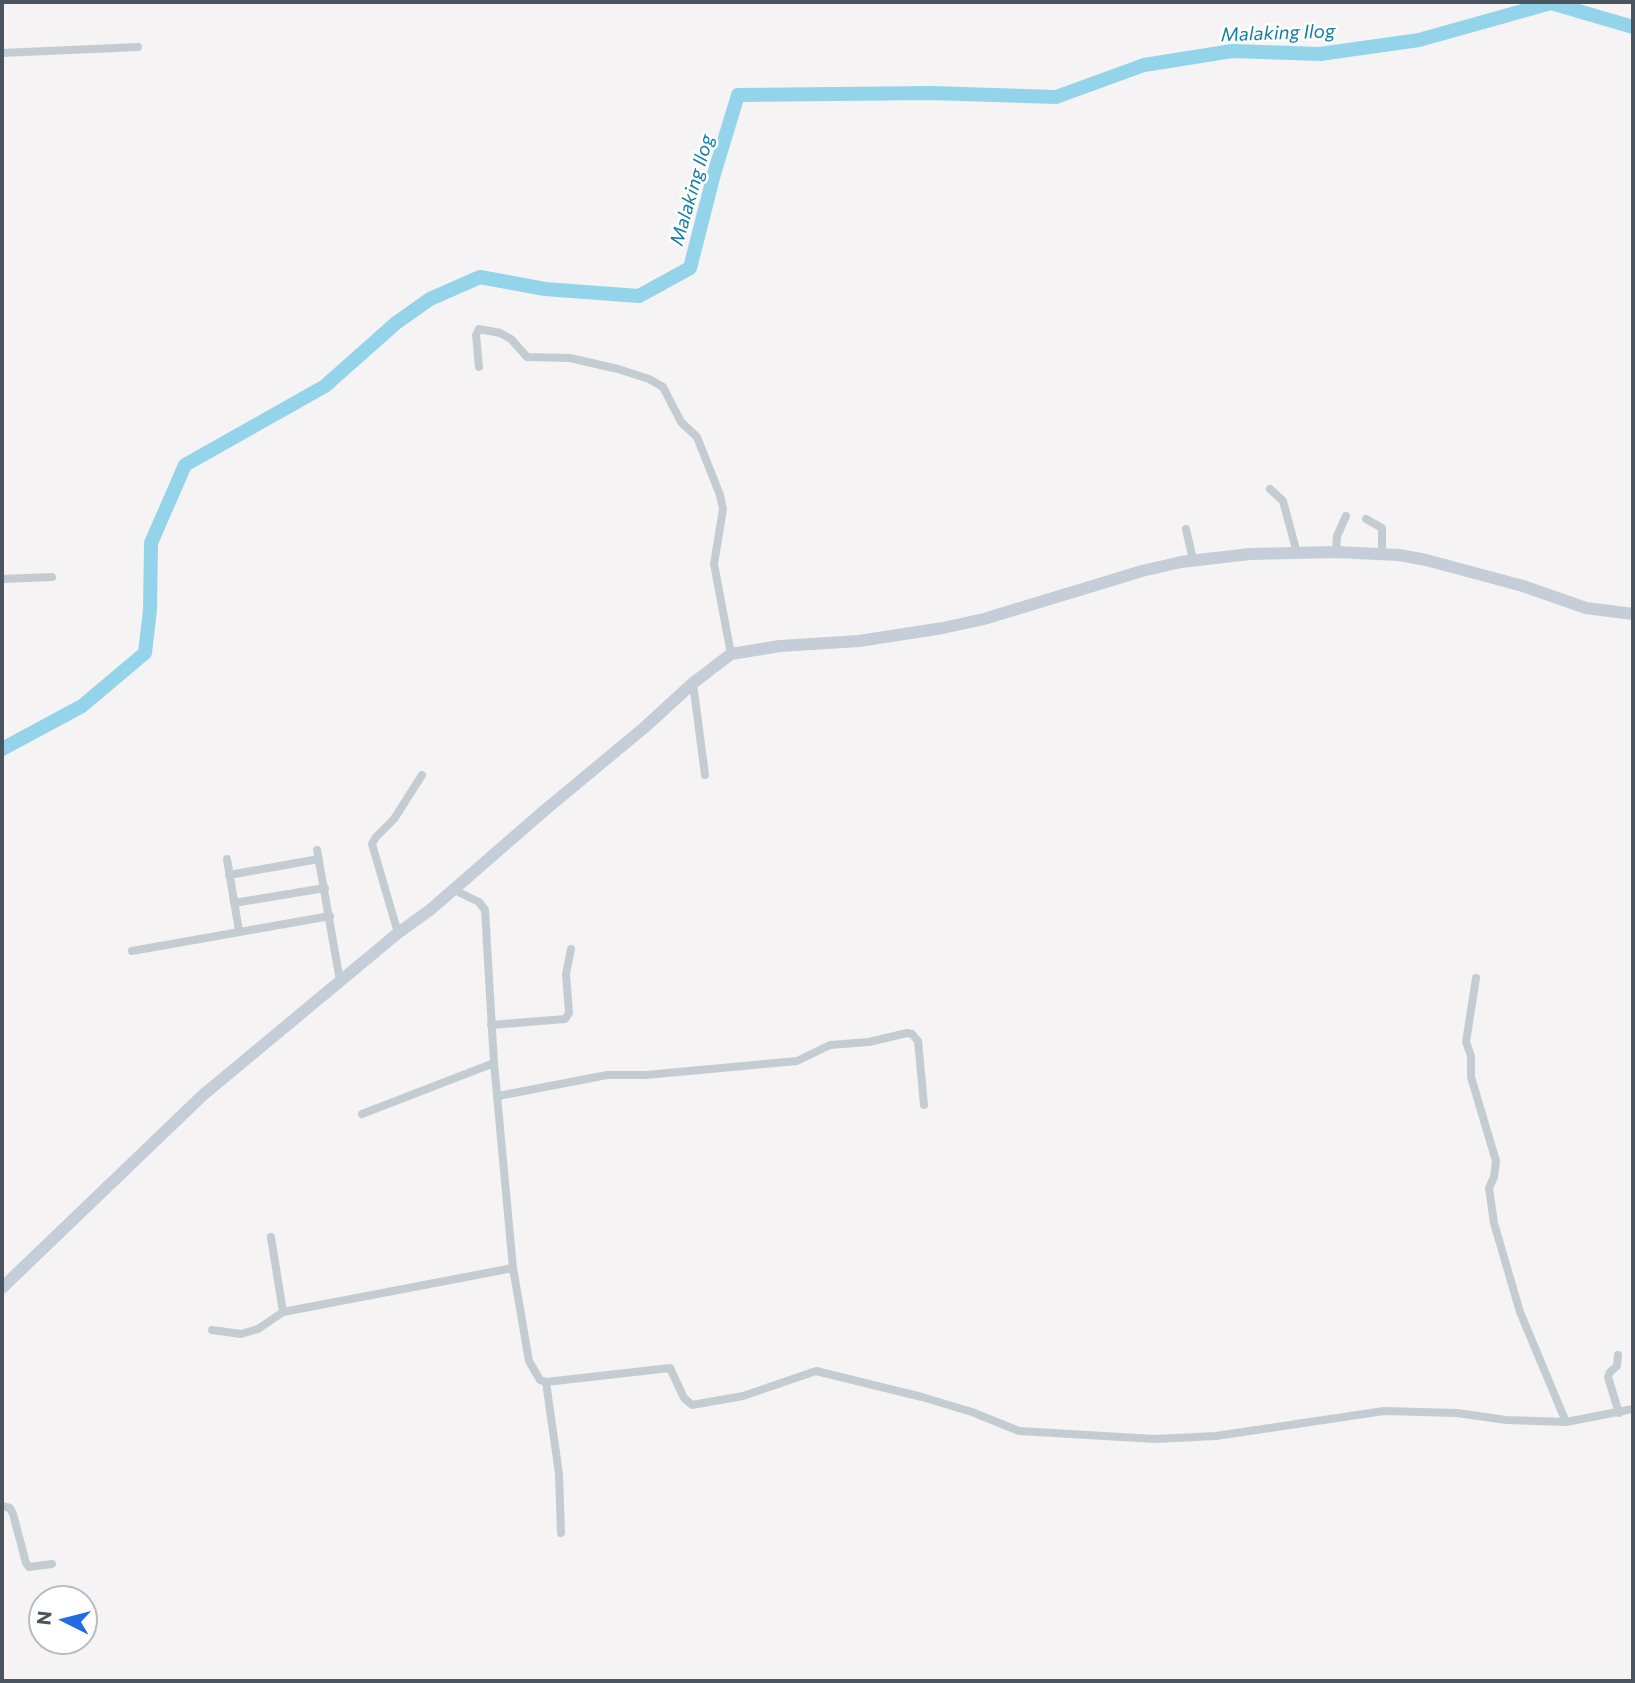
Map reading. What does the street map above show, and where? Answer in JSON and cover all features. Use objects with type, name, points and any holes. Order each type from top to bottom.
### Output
[{"type":"street","points":[[2,53],[138,47]]},
{"type":"street","points":[[479,367],[476,335],[480,329],[500,333],[511,339],[527,357],[570,358],[618,369],[649,379],[663,387],[681,422],[697,437],[720,495],[723,509],[714,564],[731,654]]},
{"type":"street","points":[[1270,489],[1283,501],[1297,552]]},
{"type":"street","points":[[1336,552],[1336,536],[1346,516]]},
{"type":"street","points":[[1366,519],[1382,528],[1382,554]]},
{"type":"street","points":[[1186,529],[1193,561]]},
{"type":"street","points":[[2,1288],[203,1095],[398,933],[454,890],[693,683],[731,654],[780,646],[859,641],[943,628],[984,619],[1142,571],[1250,554],[1336,552],[1426,560],[1523,586],[1586,608],[1633,614]]},
{"type":"street","points":[[2,579],[52,577]]},
{"type":"street","points":[[693,683],[705,775]]},
{"type":"street","points":[[398,933],[372,844],[394,819],[422,775]]},
{"type":"street","points":[[229,875],[318,854],[341,983]]},
{"type":"street","points":[[227,859],[239,931]]},
{"type":"street","points":[[234,903],[325,888]]},
{"type":"street","points":[[454,890],[479,902],[485,911],[491,1026],[513,1268],[529,1361],[536,1377],[546,1382],[670,1368],[684,1398],[692,1405],[743,1396],[816,1371],[922,1397],[972,1412],[1019,1431],[1155,1439],[1216,1436],[1384,1411],[1457,1413],[1506,1420],[1566,1422],[1633,1409]]},
{"type":"street","points":[[132,951],[330,916]]},
{"type":"street","points":[[491,1026],[565,1019],[569,1013],[566,974],[570,949]]},
{"type":"street","points":[[1476,978],[1466,1042],[1471,1056],[1471,1077],[1496,1161],[1489,1188],[1494,1223],[1520,1312],[1566,1422]]},
{"type":"street","points":[[498,1096],[607,1075],[646,1075],[797,1061],[830,1045],[869,1042],[907,1033],[912,1034],[918,1041],[924,1105]]},
{"type":"street","points":[[362,1114],[494,1063]]},
{"type":"street","points":[[271,1237],[283,1312]]},
{"type":"street","points":[[212,1330],[241,1334],[258,1329],[283,1312],[513,1268]]},
{"type":"street","points":[[1618,1355],[1617,1366],[1608,1377],[1619,1413]]},
{"type":"street","points":[[546,1382],[559,1474],[561,1532]]},
{"type":"street","points":[[2,1506],[10,1508],[13,1514],[29,1567],[52,1564]]},
{"type":"waterway","name":"Malaking Ilog","points":[[2,749],[82,706],[145,653],[150,610],[151,543],[185,465],[325,386],[396,323],[430,299],[480,277],[545,289],[639,296],[690,268],[738,95],[932,93],[1056,97],[1144,65],[1232,51],[1320,54],[1419,40],[1551,3],[1633,27]]}]
